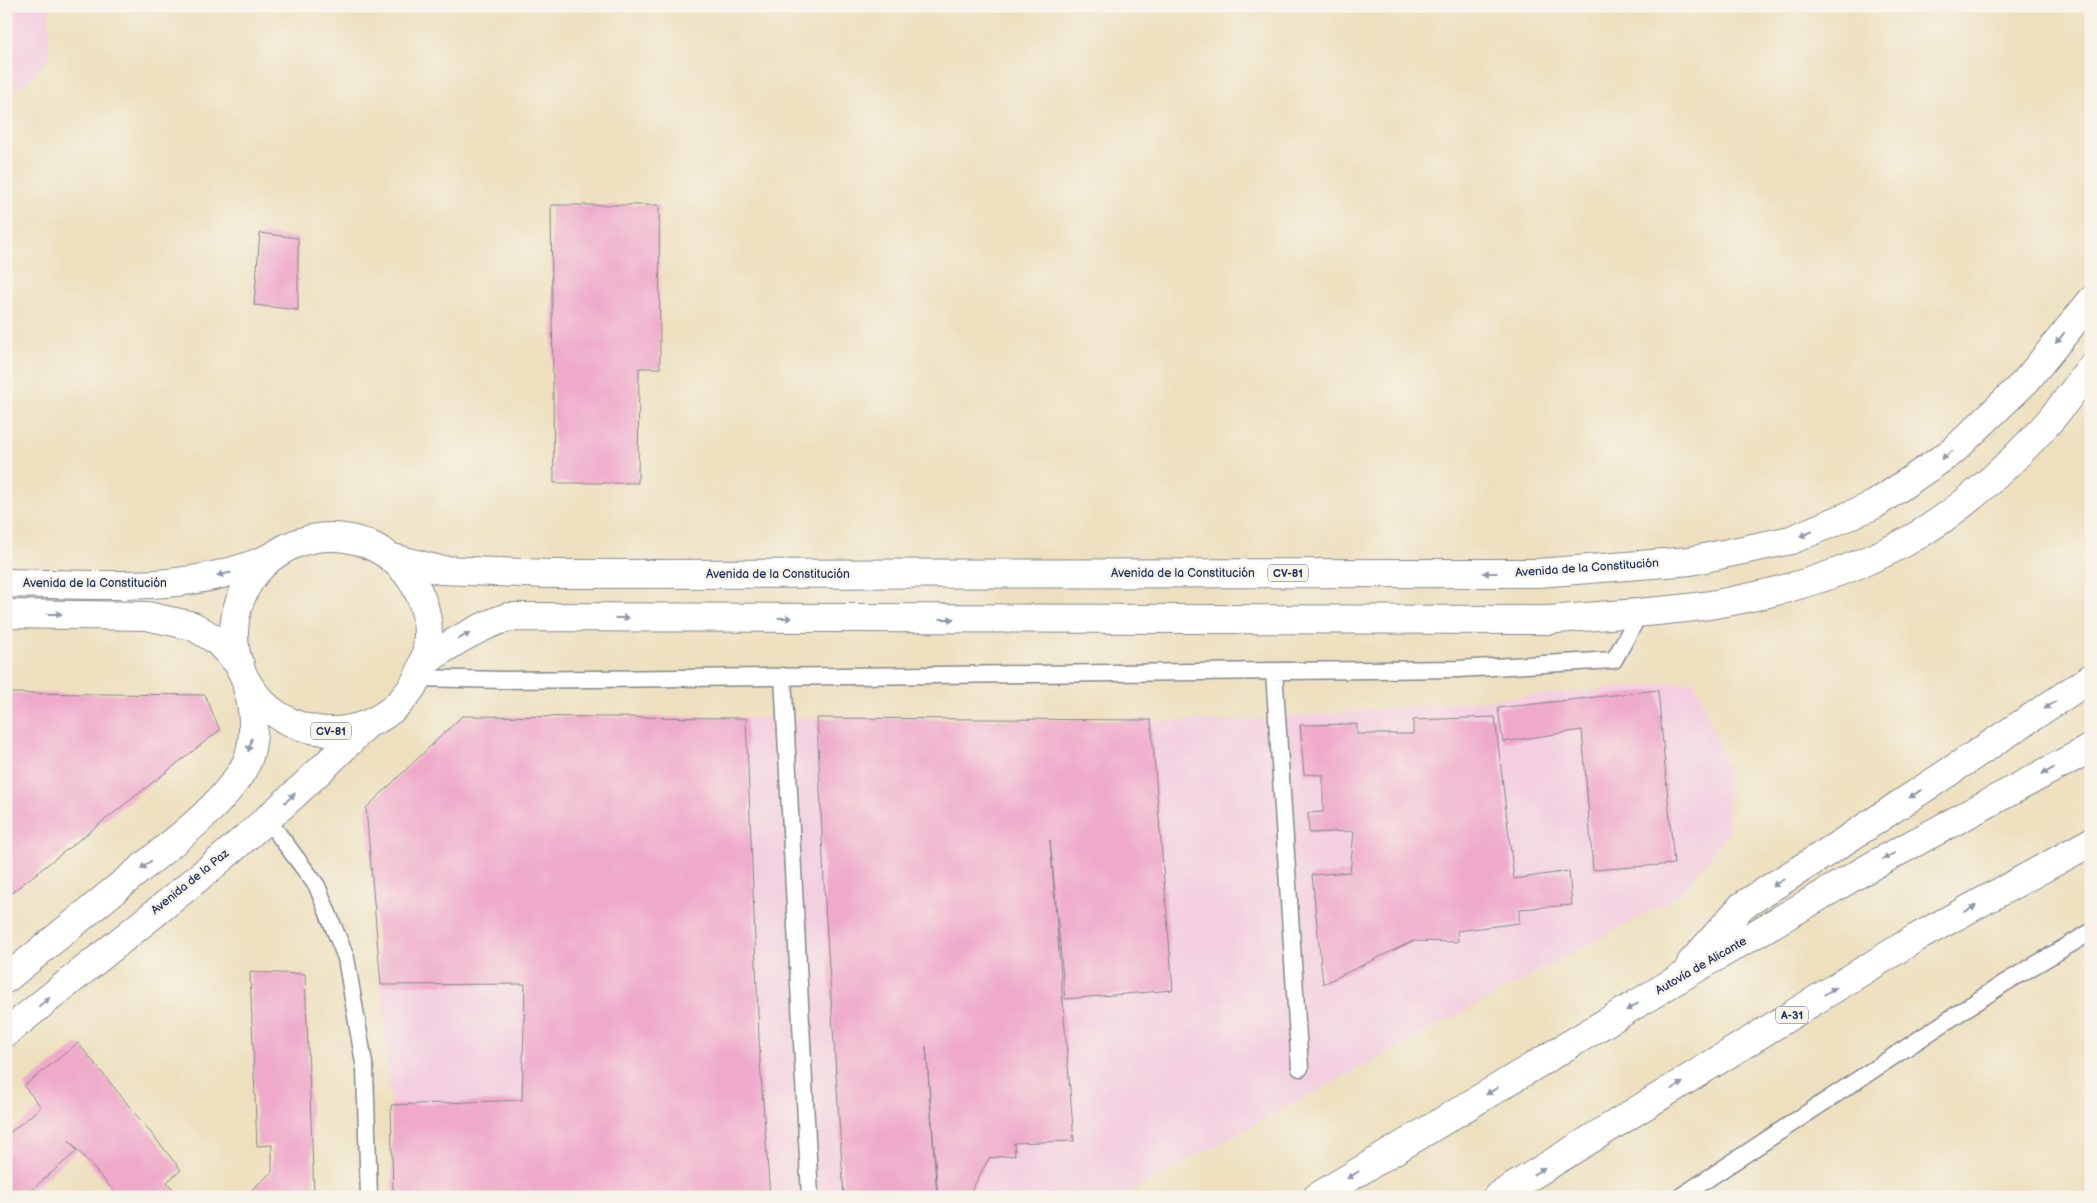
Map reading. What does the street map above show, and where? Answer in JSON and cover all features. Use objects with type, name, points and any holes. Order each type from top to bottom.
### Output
[{"type":"main road","name":"Avenida de la Constitución","points":[[393,558],[440,570],[551,574],[1528,573],[1690,561],[1791,540],[1874,505],[1952,451],[2026,381],[2091,300]]},
{"type":"main road","name":"CV-81","points":[[421,670],[446,646],[470,632],[508,617],[1548,620],[1708,605],[1766,594],[1819,578],[1904,543],[1957,508],[2006,466],[2047,424],[2091,368]]},
{"type":"main road","name":"CV-81","points":[[6,979],[203,817],[243,770],[252,739],[254,724],[252,703],[242,673],[234,649],[235,615],[247,583],[269,558],[299,542],[332,536],[365,542],[393,558],[414,582],[426,611],[428,641],[421,670],[406,698],[382,718],[354,730],[324,732],[294,725],[266,707],[242,673]]},
{"type":"main road","name":"Avenida de la Constitución","points":[[6,583],[179,583],[232,573],[269,558]]},
{"type":"main road","points":[[6,614],[147,616],[193,626],[216,640],[242,673]]},
{"type":"main road","points":[[1673,982],[1742,906],[1843,842],[2091,678]]},
{"type":"main road","name":"Avenida de la Paz","points":[[6,1033],[267,819],[331,762],[367,724]]},
{"type":"main road","name":"Autovía de Alicante","points":[[1317,1197],[1673,982],[1878,863],[2091,748]]},
{"type":"main road","name":"A-31","points":[[1497,1197],[1916,938],[2091,842]]},
{"type":"lane","points":[[421,670],[503,680],[1458,669],[1614,660],[1641,611]]},
{"type":"lane","points":[[1274,670],[1300,1068]]},
{"type":"lane","points":[[783,676],[810,1197]]},
{"type":"lane","points":[[267,819],[317,886],[346,958],[365,1069],[369,1197]]},
{"type":"lane","points":[[1680,1197],[2003,984],[2091,932]]},
{"type":"shaded area","points":[[6,6],[49,6],[49,58],[22,87],[6,87]]},
{"type":"shaded area","points":[[1695,681],[1727,767],[1729,831],[1680,895],[1120,1197],[393,1197],[391,1105],[366,808],[462,716],[1243,721]]},
{"type":"building","points":[[551,205],[659,205],[660,368],[639,368],[638,483],[554,483]]},
{"type":"building","points":[[260,233],[298,238],[298,310],[254,305]]},
{"type":"building","points":[[1658,690],[1674,864],[1593,870],[1582,730],[1503,742],[1498,708]]},
{"type":"building","points":[[6,693],[205,695],[220,730],[6,897]]},
{"type":"building","points":[[462,716],[746,718],[760,1062],[770,1197],[393,1197],[391,1105],[522,1100],[525,984],[381,985],[366,808]]},
{"type":"building","points":[[1495,717],[1514,879],[1569,871],[1572,905],[1519,909],[1519,923],[1457,931],[1458,942],[1413,941],[1323,984],[1312,875],[1350,872],[1354,831],[1309,833],[1308,813],[1323,812],[1323,775],[1304,774],[1300,725],[1357,724],[1357,734],[1413,734],[1413,720]]},
{"type":"building","points":[[817,718],[1151,720],[1173,990],[1065,999],[1050,840],[1074,1141],[1014,1143],[1015,1155],[989,1158],[969,1195],[938,1197],[926,1046],[937,1197],[844,1197],[825,905]]},
{"type":"building","points":[[250,972],[305,974],[314,1194],[311,1197],[243,1197],[272,1172],[272,1145],[257,1146]]},
{"type":"building","points":[[78,1043],[181,1170],[167,1182],[179,1197],[119,1197],[69,1140],[77,1151],[23,1197],[6,1197],[6,1136],[41,1107],[24,1086]]}]
